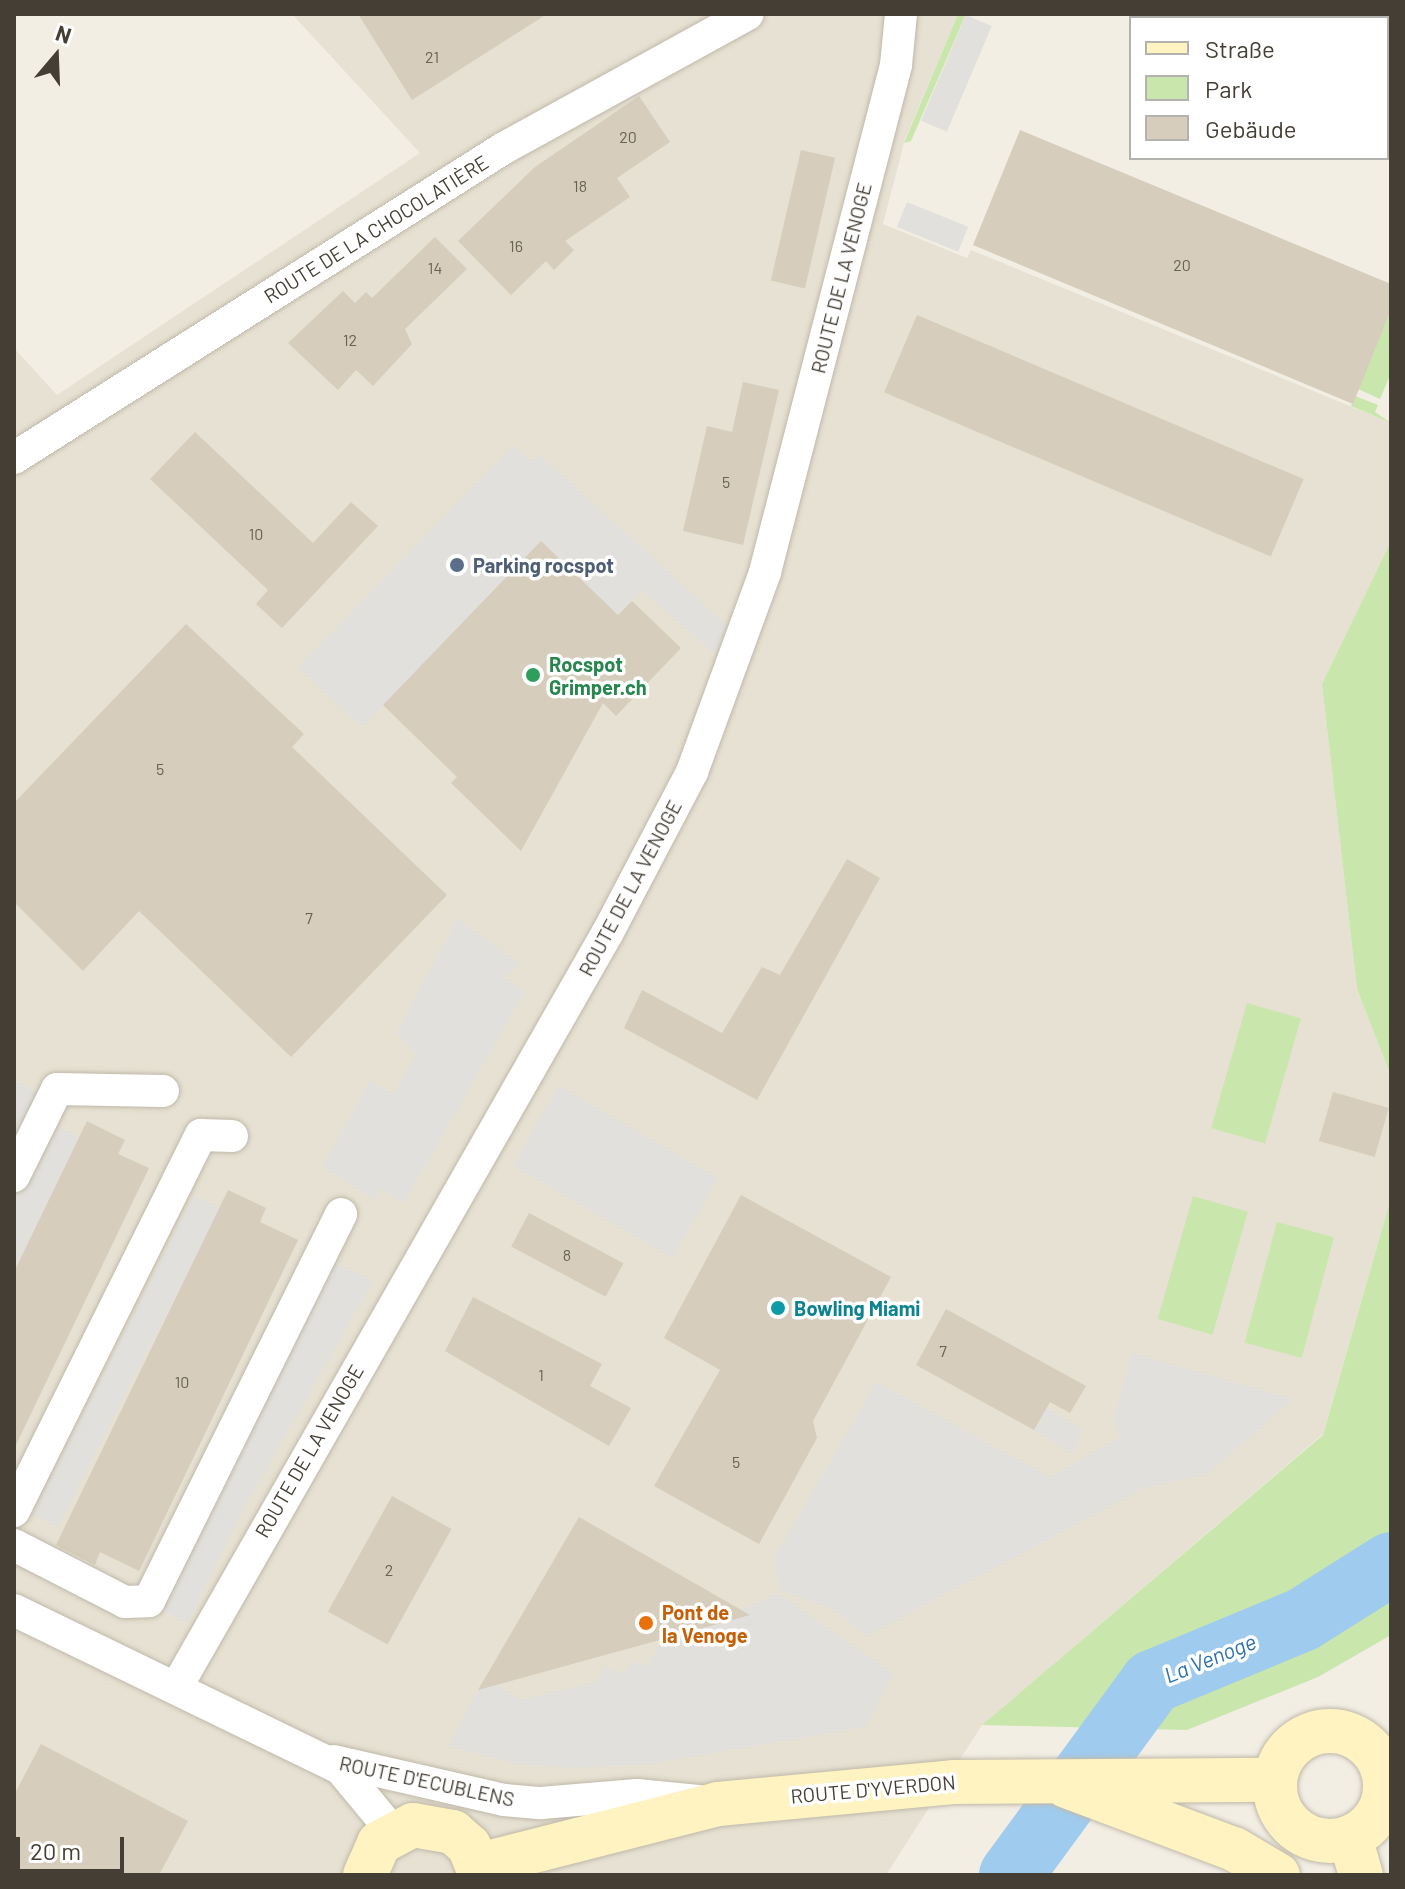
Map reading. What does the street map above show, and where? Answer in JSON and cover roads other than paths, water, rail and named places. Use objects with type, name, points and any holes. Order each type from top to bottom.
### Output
[{"type":"main road","points":[[1319,1731],[1354,1736],[1382,1745],[1385,1794],[1356,1856],[1292,1826],[1276,1797],[1275,1780],[1289,1749],[1319,1731]]},
{"type":"main road","name":"ROUTE D'YVERDON","points":[[480,1870],[718,1804],[953,1782],[1166,1778],[1275,1780]]},
{"type":"main road","points":[[1048,1780],[1234,1849],[1278,1875]]},
{"type":"main road","points":[[365,1875],[379,1843],[393,1832],[434,1825],[453,1832],[480,1870]]},
{"type":"street","name":"ROUTE DE LA CHOCOLATIÈRE","points":[[14,458],[504,148],[748,14]]},
{"type":"street","name":"ROUTE DE LA VENOGE","points":[[176,1688],[594,956],[692,772],[765,572],[896,65],[901,14]]},
{"type":"street","points":[[14,1176],[57,1089],[163,1091]]},
{"type":"street","points":[[14,1511],[201,1135],[232,1136]]},
{"type":"street","points":[[14,1545],[125,1602],[149,1601],[341,1214]]},
{"type":"street","name":"ROUTE D'ECUBLENS","points":[[14,1610],[327,1760],[504,1800],[541,1803],[637,1795],[718,1804]]},
{"type":"street","name":"ROUTE D'ECUBLENS","points":[[327,1760],[363,1789],[393,1832]]},
{"type":"waterway","name":"La Venoge","points":[[1011,1875],[1152,1682],[1302,1620],[1391,1564]]},
{"type":"place","name":"Parking rocspot","points":[[457,565]]},
{"type":"place","name":"Rocspot Grimper.ch","points":[[533,675]]},
{"type":"place","name":"Bowling Miami","points":[[778,1308]]},
{"type":"place","name":"Pont de la Venoge","points":[[646,1623]]}]
